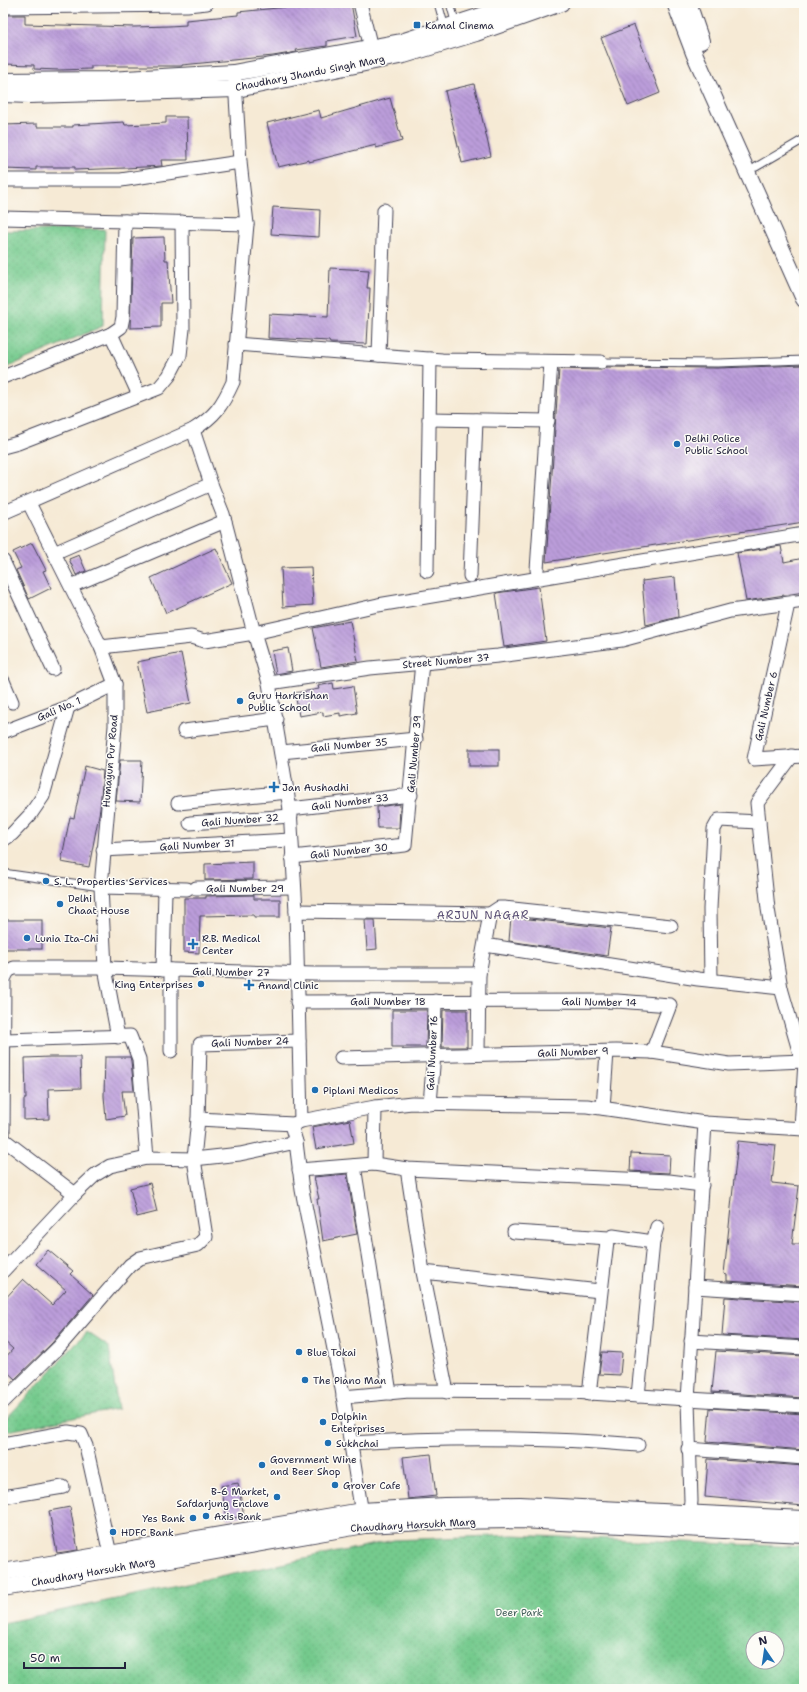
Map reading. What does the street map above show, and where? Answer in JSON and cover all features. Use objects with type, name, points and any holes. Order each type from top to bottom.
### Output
[{"type":"street","points":[[3,7],[187,5],[207,3]]},
{"type":"street","points":[[360,3],[371,48]]},
{"type":"street","name":"Chaudhary Jhandu Singh Marg","points":[[3,81],[108,80],[234,73],[401,42],[451,27],[493,8],[521,3]]},
{"type":"street","name":"Chaudhary Jhandu Singh Marg","points":[[3,94],[29,95],[237,89],[404,55],[476,33],[561,3]]},
{"type":"street","points":[[675,3],[694,52],[804,299]]},
{"type":"street","points":[[688,3],[704,48],[804,274]]},
{"type":"street","points":[[3,513],[29,503],[192,430],[209,420],[224,401],[233,382],[247,224],[240,162],[237,89],[234,73]]},
{"type":"street","points":[[3,180],[121,180],[240,162]]},
{"type":"street","points":[[379,355],[384,210]]},
{"type":"street","points":[[3,218],[247,224]]},
{"type":"street","points":[[3,377],[111,334],[121,327],[123,317],[125,221]]},
{"type":"street","points":[[3,447],[18,443],[159,388],[169,376],[180,355],[184,329],[182,222]]},
{"type":"street","points":[[111,334],[139,395]]},
{"type":"street","points":[[236,344],[293,350],[430,359],[601,362]]},
{"type":"street","points":[[427,571],[430,359]]},
{"type":"street","points":[[537,570],[551,362]]},
{"type":"street","points":[[429,419],[548,421]]},
{"type":"street","points":[[470,576],[476,420]]},
{"type":"street","points":[[192,430],[225,521],[254,633],[269,683],[282,752],[290,812],[296,911],[299,1041],[298,1122],[292,1128],[296,1142],[343,1397],[363,1518]]},
{"type":"street","points":[[54,553],[211,484]]},
{"type":"street","name":"Humayun Pur Road","points":[[29,503],[101,647],[115,684],[114,726],[101,887],[105,968],[118,1037]]},
{"type":"street","points":[[71,586],[225,521]]},
{"type":"street","points":[[101,647],[191,637],[204,641],[254,633],[378,604],[804,534]]},
{"type":"street","points":[[3,561],[53,669]]},
{"type":"street","name":"Street Number 37","points":[[269,683],[422,662],[498,656],[622,640],[730,611],[804,601]]},
{"type":"street","name":"Gali Number 6","points":[[788,604],[754,759],[798,756]]},
{"type":"street","name":"Gali Number 39","points":[[405,845],[411,795],[422,662]]},
{"type":"street","points":[[3,681],[12,702]]},
{"type":"street","name":"Gali No. 1","points":[[3,732],[68,706],[115,684]]},
{"type":"street","points":[[3,840],[12,834],[30,815],[43,796],[68,706]]},
{"type":"street","points":[[184,731],[276,719]]},
{"type":"street","name":"Gali Number 35","points":[[282,752],[416,739]]},
{"type":"street","points":[[798,756],[757,803],[768,909],[782,988],[803,1061]]},
{"type":"street","points":[[178,803],[288,792]]},
{"type":"street","name":"Gali Number 33","points":[[290,812],[411,795]]},
{"type":"street","name":"Gali Number 32","points":[[190,823],[290,812]]},
{"type":"street","points":[[711,980],[710,909],[714,829],[719,820],[759,822]]},
{"type":"street","name":"Gali Number 31","points":[[103,850],[292,840]]},
{"type":"street","name":"Gali Number 30","points":[[292,857],[405,845]]},
{"type":"street","name":"Gali Number 29","points":[[101,887],[165,890],[191,888],[294,887]]},
{"type":"street","points":[[165,890],[171,1051]]},
{"type":"street","points":[[296,911],[490,914],[499,908],[504,908],[671,926]]},
{"type":"street","points":[[478,1054],[479,974],[490,914]]},
{"type":"street","points":[[484,945],[711,980],[782,988]]},
{"type":"street","name":"Gali Number 27","points":[[6,969],[105,968],[297,973],[479,974]]},
{"type":"street","points":[[6,969],[4,979],[5,1040],[3,1139],[75,1194]]},
{"type":"street","name":"Gali Number 16","points":[[430,1104],[434,1054],[435,1001]]},
{"type":"street","name":"Gali Number 18","points":[[297,1002],[479,1001]]},
{"type":"street","name":"Gali Number 14","points":[[479,1001],[617,1001],[670,1005],[652,1052]]},
{"type":"street","points":[[5,1040],[130,1036],[139,1059],[147,1158]]},
{"type":"street","name":"Gali Number 24","points":[[198,1119],[200,1044],[299,1041]]},
{"type":"street","points":[[604,1108],[606,1052]]},
{"type":"street","name":"Gali Number 9","points":[[341,1058],[434,1054],[652,1052],[729,1064],[803,1061]]},
{"type":"street","points":[[3,1402],[58,1348],[130,1265],[140,1258],[198,1245],[204,1241],[206,1238],[194,1159],[198,1119],[298,1122],[375,1107],[412,1103],[587,1106],[705,1123],[801,1129]]},
{"type":"street","points":[[374,1164],[375,1107]]},
{"type":"street","points":[[689,1521],[691,1501],[688,1449],[690,1341],[695,1287],[705,1123]]},
{"type":"street","points":[[3,1271],[75,1194],[95,1175],[110,1166],[147,1158],[194,1159],[240,1154],[296,1142]]},
{"type":"street","points":[[300,1170],[374,1164],[407,1169],[669,1180],[702,1185]]},
{"type":"street","points":[[354,1166],[390,1393]]},
{"type":"street","points":[[407,1169],[423,1272],[447,1392]]},
{"type":"street","points":[[638,1396],[653,1242],[657,1227]]},
{"type":"street","points":[[514,1232],[609,1238],[613,1236],[653,1242]]},
{"type":"street","points":[[589,1394],[600,1291],[607,1241],[609,1238]]},
{"type":"street","points":[[423,1272],[600,1291]]},
{"type":"street","points":[[695,1287],[804,1294]]},
{"type":"street","points":[[690,1341],[804,1348]]},
{"type":"street","points":[[343,1397],[409,1391],[573,1392],[804,1406]]},
{"type":"street","points":[[3,1444],[68,1432],[81,1434],[86,1446],[111,1561]]},
{"type":"street","points":[[350,1443],[443,1438],[593,1442],[638,1445]]},
{"type":"street","points":[[688,1449],[804,1458]]},
{"type":"street","points":[[3,1497],[64,1487]]},
{"type":"street","name":"Chaudhary Harsukh Marg","points":[[3,1572],[111,1561],[363,1518],[444,1506],[520,1505],[689,1521],[804,1534]]},
{"type":"street","name":"Chaudhary Harsukh Marg","points":[[689,1521],[804,1519]]},
{"type":"street","name":"Chaudhary Harsukh Marg","points":[[3,1588],[111,1561]]},
{"type":"lane","points":[[438,3],[451,27]]},
{"type":"lane","points":[[450,3],[451,27]]},
{"type":"lane","points":[[756,167],[804,139]]},
{"type":"lane","points":[[601,362],[718,363],[804,360]]},
{"type":"lane","points":[[3,873],[101,887]]},
{"type":"lane","points":[[801,1129],[803,1061]]},
{"type":"green space","points":[[105,229],[103,326],[3,369],[3,231]]},
{"type":"green space","points":[[87,1332],[109,1347],[118,1409],[3,1432],[3,1422]]},
{"type":"green space","name":"Deer Park","points":[[513,1535],[804,1547],[804,1689],[3,1689],[3,1623],[394,1540]]},
{"type":"building","points":[[297,3],[351,3],[357,36],[327,41],[327,46],[296,50],[297,52],[182,66],[91,66],[91,69],[59,70],[34,69],[34,65],[3,64],[3,15],[25,15],[25,24],[134,27],[169,26],[186,25],[186,20],[238,15],[238,12],[297,6]]},
{"type":"building","points":[[634,25],[660,93],[628,106],[601,38]]},
{"type":"building","points":[[474,84],[491,156],[462,163],[445,91]]},
{"type":"building","points":[[390,98],[402,141],[376,148],[376,145],[309,162],[309,160],[278,167],[267,123],[319,110],[321,118]]},
{"type":"building","points":[[166,117],[187,117],[188,160],[161,160],[162,166],[126,168],[75,170],[75,167],[36,167],[36,170],[3,169],[3,125],[37,124],[37,127],[73,127],[73,125],[124,122],[125,125],[166,123]]},
{"type":"building","points":[[273,207],[320,210],[319,237],[271,234]]},
{"type":"building","points":[[164,237],[165,260],[168,260],[171,303],[161,303],[161,327],[130,328],[133,238]]},
{"type":"building","points":[[330,268],[369,270],[367,288],[370,288],[367,344],[330,343],[329,341],[268,338],[269,314],[328,317]]},
{"type":"building","name":"Delhi Police Public School","points":[[804,365],[804,522],[546,562],[559,369],[601,370],[607,367],[718,368]]},
{"type":"building","points":[[32,543],[46,570],[43,571],[51,588],[29,599],[16,570],[21,568],[13,552]]},
{"type":"building","points":[[781,546],[784,562],[804,558],[804,592],[746,601],[737,553]]},
{"type":"building","points":[[216,548],[232,583],[166,613],[151,578]]},
{"type":"building","points":[[79,555],[86,571],[76,575],[69,559]]},
{"type":"building","points":[[311,567],[313,605],[283,607],[281,568]]},
{"type":"building","points":[[675,577],[678,617],[646,625],[642,581]]},
{"type":"building","points":[[539,587],[546,641],[504,647],[496,593]]},
{"type":"building","points":[[350,621],[358,661],[321,667],[313,628]]},
{"type":"building","points":[[288,648],[292,671],[276,674],[272,651]]},
{"type":"building","points":[[181,653],[191,703],[147,712],[137,662]]},
{"type":"building","points":[[333,683],[334,689],[353,686],[357,713],[340,716],[340,713],[323,716],[323,712],[299,716],[295,693],[319,689],[318,686]]},
{"type":"building","points":[[469,749],[499,749],[499,766],[469,766]]},
{"type":"building","points":[[120,760],[142,760],[140,802],[116,801]]},
{"type":"building","points":[[85,766],[103,771],[100,809],[89,867],[61,862],[70,817],[74,818]]},
{"type":"building","points":[[400,804],[399,828],[378,828],[377,807]]},
{"type":"building","points":[[253,862],[253,879],[205,880],[205,864]]},
{"type":"building","points":[[254,895],[254,899],[280,899],[280,917],[254,917],[254,915],[200,916],[199,953],[184,952],[184,898]]},
{"type":"building","points":[[511,917],[611,928],[607,956],[509,941]]},
{"type":"building","points":[[3,920],[42,920],[42,949],[3,949]]},
{"type":"building","points":[[365,920],[375,920],[377,949],[367,950]]},
{"type":"building","points":[[392,1010],[427,1010],[426,1047],[392,1047]]},
{"type":"building","points":[[443,1010],[467,1010],[467,1047],[442,1047]]},
{"type":"building","points":[[80,1057],[81,1088],[48,1089],[49,1119],[24,1120],[24,1099],[26,1099],[25,1058]]},
{"type":"building","points":[[105,1057],[130,1057],[134,1091],[122,1091],[125,1116],[106,1119],[104,1096]]},
{"type":"building","points":[[350,1120],[354,1143],[316,1149],[312,1127]]},
{"type":"building","points":[[738,1141],[776,1145],[772,1183],[799,1186],[792,1244],[804,1244],[804,1286],[727,1281],[727,1275],[724,1274]]},
{"type":"building","points":[[631,1153],[670,1155],[669,1173],[630,1171]]},
{"type":"building","points":[[347,1174],[357,1234],[323,1241],[317,1199],[319,1199],[314,1177]]},
{"type":"building","points":[[150,1183],[157,1212],[137,1217],[130,1188]]},
{"type":"building","points":[[48,1250],[73,1271],[70,1274],[93,1295],[52,1343],[15,1379],[3,1368],[3,1360],[13,1349],[3,1340],[3,1301],[23,1279],[52,1305],[66,1290],[36,1264]]},
{"type":"building","points":[[725,1297],[804,1302],[804,1340],[722,1335]]},
{"type":"building","points":[[716,1351],[804,1356],[804,1398],[712,1392]]},
{"type":"building","points":[[602,1352],[622,1353],[620,1375],[599,1374]]},
{"type":"building","points":[[710,1408],[804,1414],[804,1450],[707,1442]]},
{"type":"building","points":[[431,1454],[436,1496],[408,1499],[403,1457]]},
{"type":"building","points":[[708,1459],[804,1466],[804,1506],[705,1497]]},
{"type":"building","points":[[238,1483],[244,1516],[227,1519],[221,1486]]},
{"type":"building","points":[[70,1507],[78,1550],[57,1553],[49,1511]]},
{"type":"place","name":"Kamal Cinema","points":[[417,25]]},
{"type":"place","name":"Delhi Police Public School","points":[[677,444]]},
{"type":"place","name":"Guru Harkrishan Public School","points":[[240,701]]},
{"type":"place","name":"Jan Aushadhi","points":[[274,787]]},
{"type":"place","name":"S. L. Properties Services","points":[[46,881]]},
{"type":"place","name":"Delhi Chaat House","points":[[60,904]]},
{"type":"place","name":"Lunia Ita-Chi","points":[[27,938]]},
{"type":"place","name":"R.B. Medical Center","points":[[193,944]]},
{"type":"place","name":"King Enterprises","points":[[201,984]]},
{"type":"place","name":"Anand Clinic","points":[[249,985]]},
{"type":"place","name":"Piplani Medicos","points":[[315,1090]]},
{"type":"place","name":"Blue Tokai","points":[[299,1352]]},
{"type":"place","name":"The Piano Man","points":[[305,1380]]},
{"type":"place","name":"Dolphin Enterprises","points":[[323,1422]]},
{"type":"place","name":"Sukhchai","points":[[328,1443]]},
{"type":"place","name":"Government Wine and Beer Shop","points":[[262,1465]]},
{"type":"place","name":"Grover Cafe","points":[[335,1485]]},
{"type":"place","name":"B-6 Market, Safdarjung Enclave","points":[[277,1497]]},
{"type":"place","name":"Axis Bank","points":[[206,1516]]},
{"type":"place","name":"Yes Bank","points":[[193,1518]]},
{"type":"place","name":"HDFC Bank","points":[[113,1532]]},
{"type":"district","name":"ARJUN NAGAR","points":[[483,915]]}]
